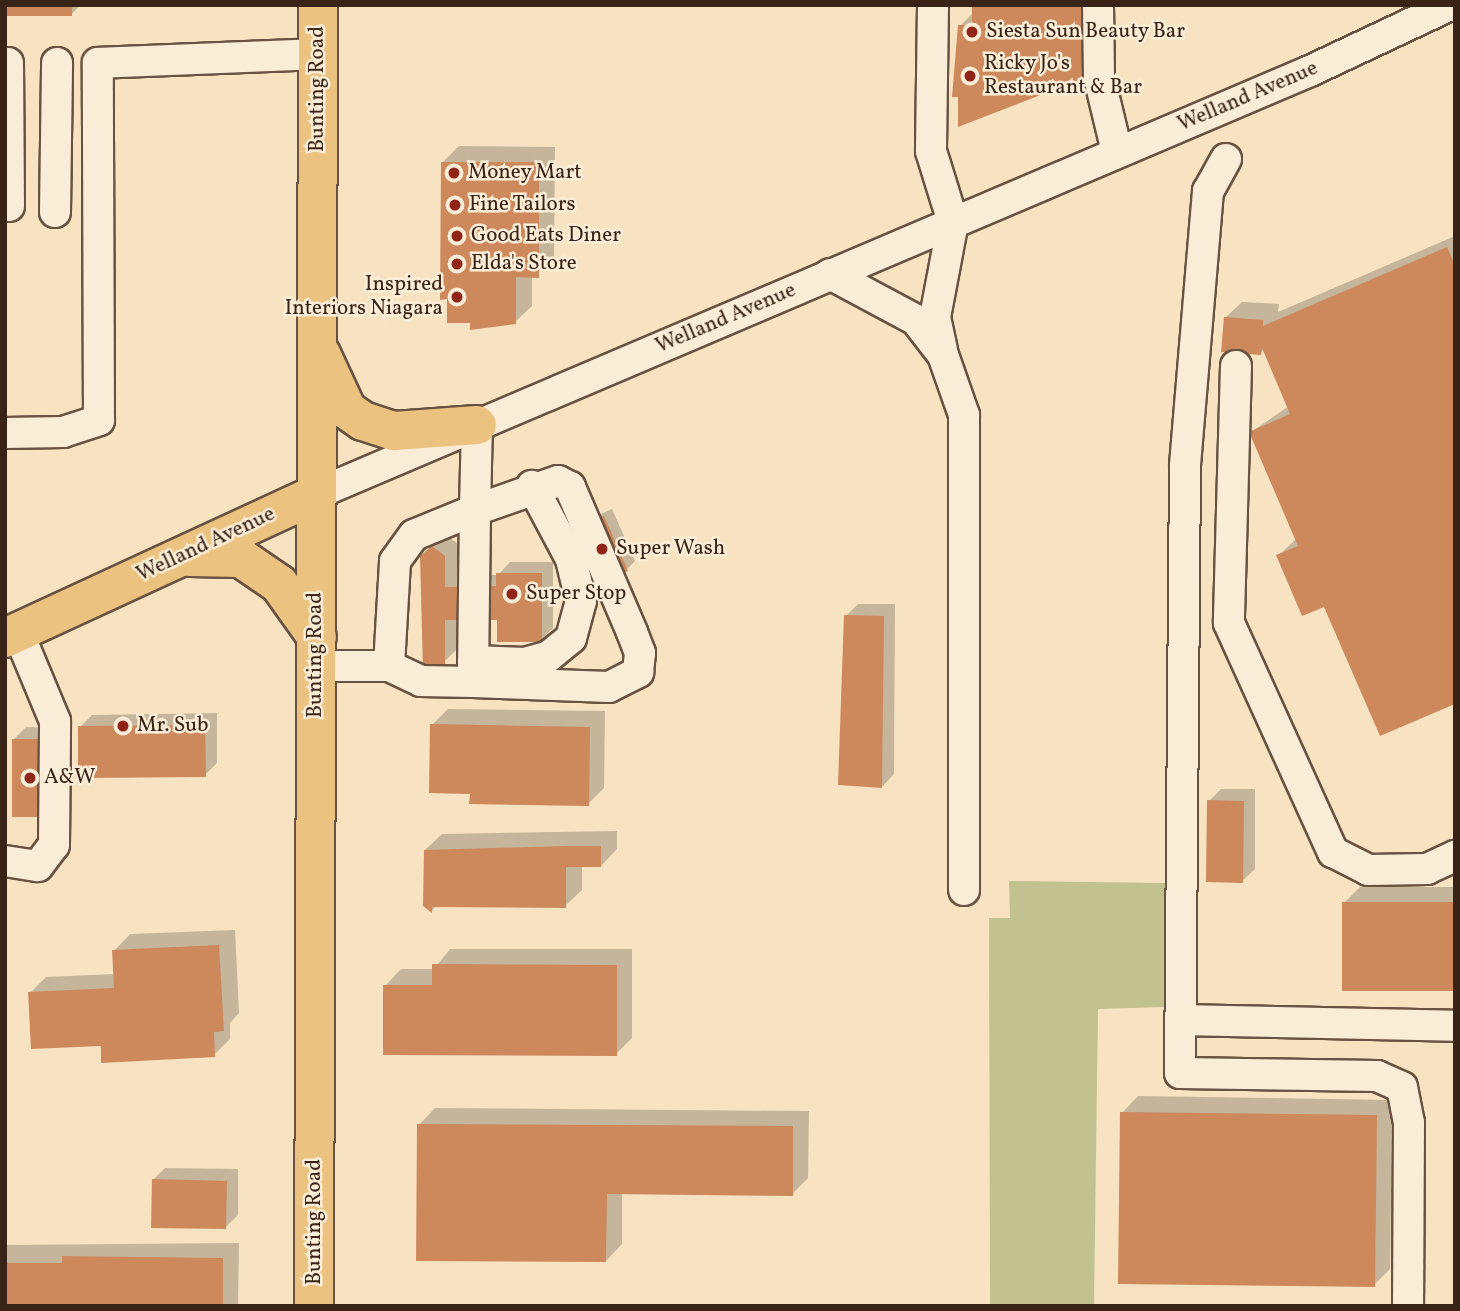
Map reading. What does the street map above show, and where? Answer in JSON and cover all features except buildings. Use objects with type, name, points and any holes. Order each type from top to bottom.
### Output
[{"type":"main road","name":"Bunting Road","points":[[314,1306],[318,5]]},
{"type":"main road","points":[[317,345],[347,410],[363,421],[394,431],[477,425]]},
{"type":"main road","name":"Welland Avenue","points":[[11,635],[316,494]]},
{"type":"main road","points":[[178,557],[241,558],[279,584],[317,651]]},
{"type":"street","points":[[933,5],[931,151],[953,222],[935,317],[943,355],[964,415],[964,890]]},
{"type":"street","points":[[1098,5],[1099,77],[1117,152]]},
{"type":"street","name":"Welland Avenue","points":[[316,494],[1117,152],[1450,5]]},
{"type":"street","points":[[9,206],[7,63],[98,63],[318,54]]},
{"type":"street","points":[[55,212],[57,63]]},
{"type":"street","points":[[5,433],[63,432],[99,420],[98,63]]},
{"type":"street","points":[[1226,159],[1208,191],[1185,466],[1180,1073],[1377,1076],[1402,1087],[1409,1123],[1408,1306]]},
{"type":"street","points":[[830,274],[916,320],[943,355]]},
{"type":"street","points":[[1236,366],[1229,623],[1333,852],[1368,870],[1427,869],[1455,856]]},
{"type":"street","points":[[473,672],[477,425]]},
{"type":"street","points":[[389,666],[395,561],[414,535],[532,486],[558,481],[570,487],[640,653],[638,672],[609,687],[473,672]]},
{"type":"street","points":[[317,651],[389,666],[421,681],[526,663],[548,656],[571,638],[581,601],[571,559],[532,486]]},
{"type":"street","points":[[5,861],[38,866],[54,845],[55,721],[11,635]]},
{"type":"street","points":[[1180,1020],[1455,1026]]},
{"type":"green space","points":[[1009,881],[1166,883],[1166,1007],[1098,1009],[1094,1306],[990,1306],[989,918],[1010,918]]},
{"type":"place","name":"Siesta Sun Beauty Bar","points":[[972,32]]},
{"type":"place","name":"Ricky Jo's Restaurant & Bar","points":[[970,76]]},
{"type":"place","name":"Money Mart","points":[[454,173]]},
{"type":"place","name":"Fine Tailors","points":[[455,205]]},
{"type":"place","name":"Good Eats Diner","points":[[457,236]]},
{"type":"place","name":"Elda's Store","points":[[457,264]]},
{"type":"place","name":"Inspired Interiors Niagara","points":[[457,297]]},
{"type":"place","name":"Super Wash","points":[[602,549]]},
{"type":"place","name":"Super Stop","points":[[512,594]]},
{"type":"place","name":"Mr. Sub","points":[[123,726]]},
{"type":"place","name":"A&W","points":[[30,778]]}]
